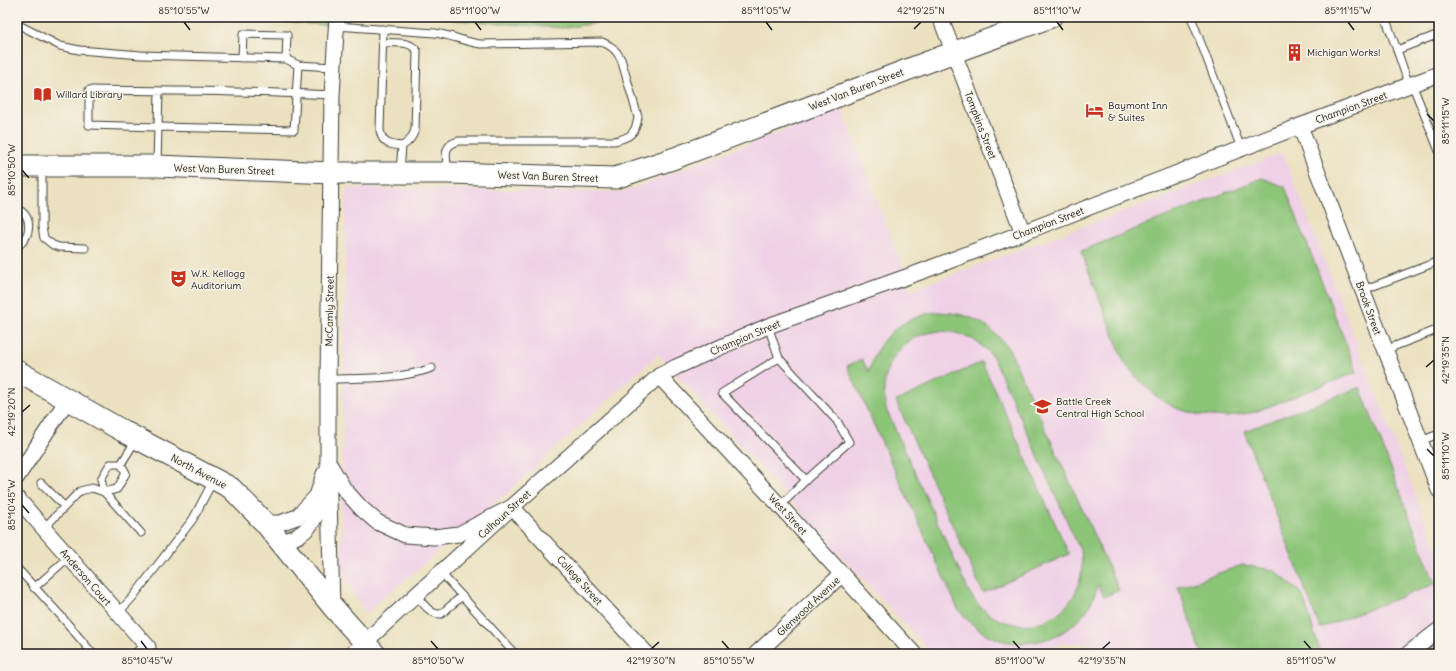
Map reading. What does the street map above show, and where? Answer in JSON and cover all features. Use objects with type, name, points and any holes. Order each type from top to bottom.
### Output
[{"type":"street","name":"Tompkins Street","points":[[940,17],[1023,233]]},
{"type":"street","name":"West Van Buren Street","points":[[17,166],[157,166],[332,173],[448,173],[615,178],[675,158],[954,52],[1051,17]]},
{"type":"street","name":"McCamly Street","points":[[332,606],[328,461],[328,379],[332,95],[336,22]]},
{"type":"street","name":"Champion Street","points":[[659,376],[768,326],[923,271],[1241,148],[1439,74]]},
{"type":"street","name":"Brook Street","points":[[1300,126],[1439,490]]},
{"type":"street","name":"North Avenue","points":[[17,371],[231,488],[265,523],[332,606],[364,650]]},
{"type":"street","name":"West Street","points":[[659,376],[780,506],[914,654]]},
{"type":"street","name":"Calhoun Street","points":[[364,650],[440,572],[659,376]]},
{"type":"street","points":[[17,477],[68,399]]},
{"type":"street","points":[[328,461],[344,489],[361,508],[377,522],[405,535],[434,537],[459,534],[512,507]]},
{"type":"street","points":[[265,523],[280,523],[297,517],[317,496],[328,461]]},
{"type":"street","points":[[280,542],[298,536],[310,525],[318,510],[319,504],[317,496]]},
{"type":"street","name":"Anderson Court","points":[[17,498],[148,647],[140,654]]},
{"type":"street","name":"College Street","points":[[512,507],[647,654]]},
{"type":"street","name":"Glenwood Avenue","points":[[756,654],[842,574]]},
{"type":"street","points":[[1408,654],[1439,630]]},
{"type":"lane","points":[[1191,17],[1241,148]]},
{"type":"lane","points":[[1385,17],[1411,85],[1439,150]]},
{"type":"lane","points":[[336,22],[383,29],[446,35],[469,43],[602,42],[612,46],[621,60],[638,117],[637,127],[631,135],[622,140],[614,141],[459,141],[451,143],[447,148],[446,156],[448,173]]},
{"type":"lane","points":[[17,24],[60,46],[79,50],[141,56],[286,59],[298,65],[333,67]]},
{"type":"lane","points":[[382,43],[409,44],[414,46],[417,51],[415,130],[409,142],[402,146],[391,145],[385,142],[381,137],[382,43],[383,29]]},
{"type":"lane","points":[[242,58],[243,34],[287,36],[286,59]]},
{"type":"lane","points":[[1397,50],[1439,34]]},
{"type":"lane","points":[[298,65],[296,93],[294,130],[90,125],[89,90],[159,90],[296,93],[332,95]]},
{"type":"lane","points":[[157,166],[159,90]]},
{"type":"lane","points":[[400,173],[402,146]]},
{"type":"lane","points":[[42,166],[42,227],[44,238],[53,246],[85,248]]},
{"type":"lane","points":[[17,209],[28,219],[26,240],[17,246]]},
{"type":"lane","points":[[1363,290],[1439,261]]},
{"type":"lane","points":[[768,326],[779,358],[837,421],[849,442],[806,480],[780,506]]},
{"type":"lane","points":[[1385,350],[1439,329]]},
{"type":"lane","points":[[779,358],[722,393],[806,480]]},
{"type":"lane","points":[[328,379],[402,376],[432,368]]},
{"type":"lane","points":[[1420,442],[1439,434]]},
{"type":"lane","points":[[121,464],[138,438]]},
{"type":"lane","points":[[121,464],[110,464],[101,479],[104,492],[141,533]]},
{"type":"lane","points":[[44,528],[80,491],[92,488],[104,492],[117,489],[126,473],[121,464]]},
{"type":"lane","points":[[118,613],[134,597],[193,519],[214,479]]},
{"type":"lane","points":[[41,484],[64,506]]},
{"type":"lane","points":[[34,588],[69,558]]},
{"type":"lane","points":[[17,568],[93,654]]},
{"type":"lane","points":[[440,572],[515,654]]},
{"type":"lane","points":[[416,595],[437,615],[441,614],[462,596]]},
{"type":"shaded area","name":"Battle Creek Central High School","points":[[842,108],[911,290],[1283,153],[1439,556],[1439,654],[1149,654],[1142,651],[1097,644],[1065,643],[1030,654],[933,654],[850,566],[658,354],[507,493],[366,613],[341,571],[346,188],[623,192]]},
{"type":"green space","points":[[214,17],[327,17],[326,25]]},
{"type":"green space","points":[[440,17],[642,17],[562,28],[456,20]]},
{"type":"green space","points":[[1262,178],[1285,187],[1357,372],[1255,412],[1227,417],[1199,415],[1175,408],[1156,396],[1138,379],[1124,362],[1081,251]]},
{"type":"green space","points":[[937,312],[959,314],[978,321],[994,332],[1009,349],[1119,590],[1104,597],[1098,584],[1096,592],[1083,615],[1063,632],[1051,637],[1025,643],[1000,640],[979,630],[958,609],[847,366],[862,359],[869,372],[875,355],[883,341],[895,329],[910,320]],"holes":[[[939,331],[963,335],[975,341],[993,357],[1081,552],[1081,576],[1073,596],[1060,612],[1043,621],[1024,625],[1004,621],[985,611],[969,592],[886,409],[884,397],[886,375],[895,356],[902,347],[921,335]]]},
{"type":"green space","points":[[982,362],[1069,554],[983,593],[896,401]]},
{"type":"green space","points":[[1360,387],[1435,584],[1320,628],[1244,431]]},
{"type":"green space","points":[[1242,565],[1274,570],[1302,594],[1321,654],[1202,654],[1178,587]]},
{"type":"place","name":"Michigan Works!","points":[[1294,52]]},
{"type":"place","name":"Willard Library","points":[[43,94]]},
{"type":"place","name":"Baymont Inn & Suites","points":[[1095,111]]},
{"type":"place","name":"W.K. Kellogg Auditorium","points":[[178,279]]},
{"type":"place","name":"Battle Creek Central High School","points":[[1043,407]]}]
